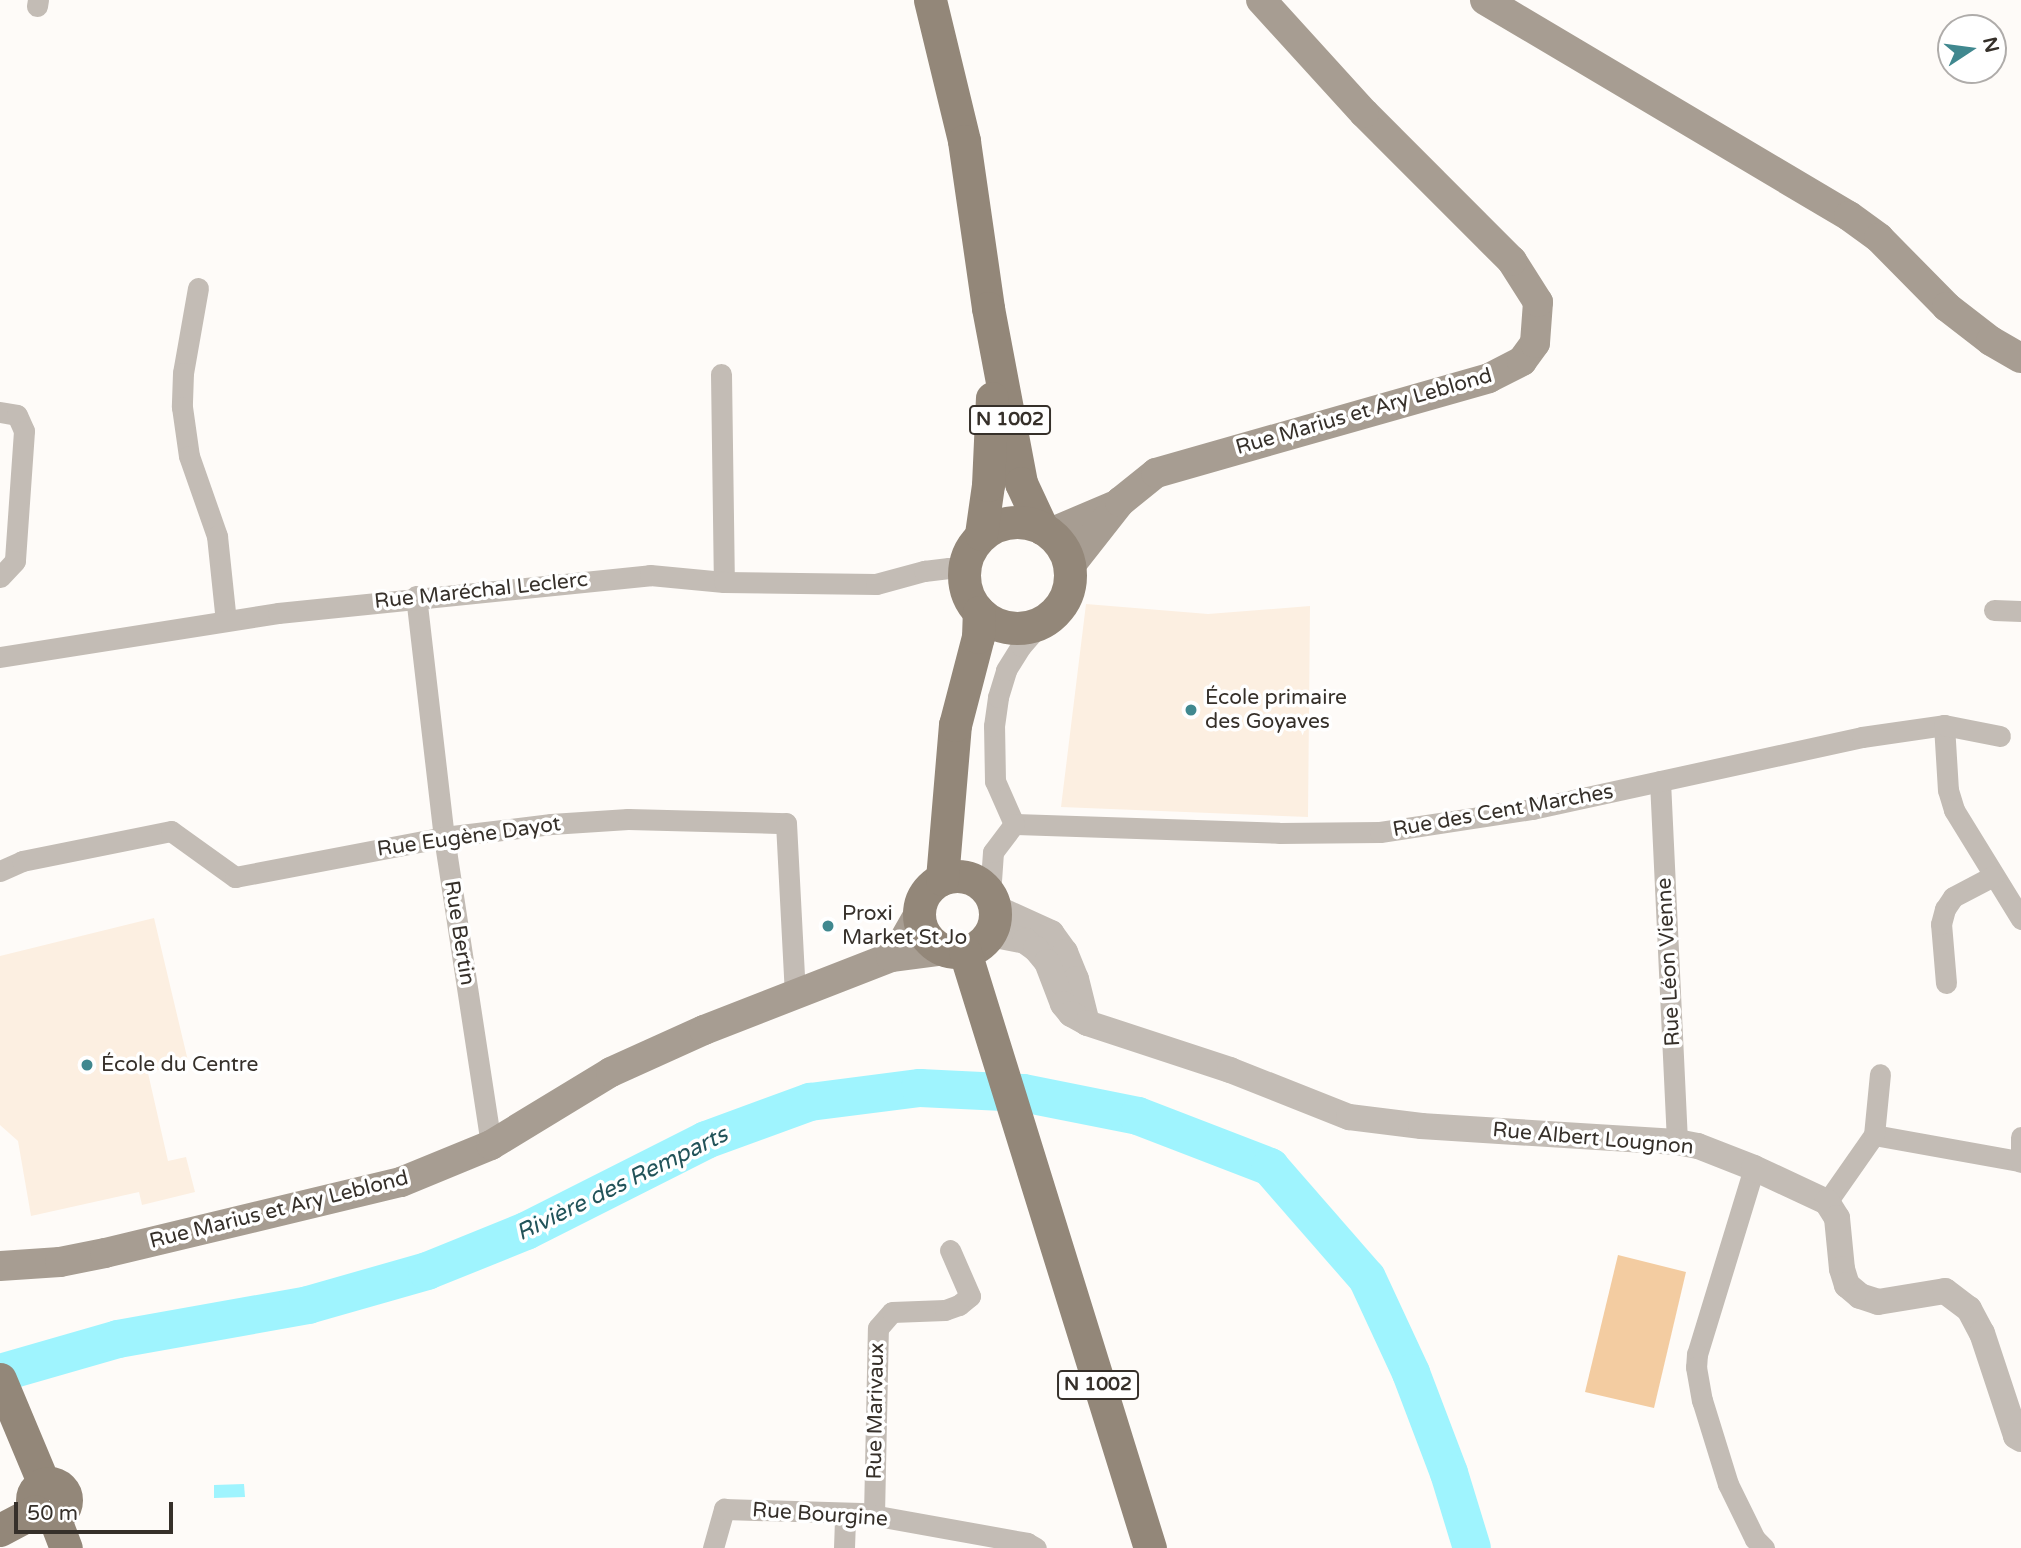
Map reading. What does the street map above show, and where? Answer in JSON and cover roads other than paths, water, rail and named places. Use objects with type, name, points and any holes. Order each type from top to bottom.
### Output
[{"type":"main road","name":"N 1002","points":[[930,0],[964,141],[988,308],[1021,483],[1046,531]]},
{"type":"main road","name":"Rue Marius et Ary Leblond","points":[[1069,567],[1120,502],[1156,472],[1173,465],[1489,378],[1522,361],[1535,343],[1538,302],[1512,261],[1364,113],[1261,0]]},
{"type":"main road","points":[[1485,0],[1849,216],[1880,238],[1947,307],[1992,341],[2021,358]]},
{"type":"main road","name":"N 1002","points":[[981,534],[993,419],[988,308]]},
{"type":"main road","name":"Rue Marius et Ary Leblond","points":[[1046,531],[1120,502]]},
{"type":"main road","points":[[1011,522],[1027,523],[1046,531],[1059,543],[1069,567],[1064,599],[1055,612],[1036,624],[1011,628],[993,623],[979,612],[970,600],[964,571],[972,545],[981,534],[1011,522]]},
{"type":"main road","name":"N 1002","points":[[979,612],[972,669],[955,725],[947,834],[970,913],[983,1013],[1150,1548]]},
{"type":"main road","name":"N 1002","points":[[972,669],[998,643],[1036,624]]},
{"type":"main road","points":[[895,956],[919,914],[925,893],[970,913]]},
{"type":"main road","name":"N 1002","points":[[919,914],[926,936],[970,913]]},
{"type":"main road","name":"Rue Marius et Ary Leblond","points":[[0,1266],[35,1264],[105,1253],[401,1182],[491,1145],[611,1072],[704,1030],[795,997],[895,956],[970,913]]},
{"type":"main road","name":"Rue Marius et Ary Leblond","points":[[0,1257],[35,1264]]},
{"type":"main road","points":[[0,1379],[29,1451],[44,1504],[65,1548]]},
{"type":"main road","points":[[0,1530],[44,1504]]},
{"type":"street","points":[[198,288],[183,373],[182,407],[189,456],[217,536],[226,621]]},
{"type":"street","points":[[721,374],[724,582]]},
{"type":"street","points":[[0,412],[17,415],[24,431],[15,561],[0,577]]},
{"type":"street","name":"Rue Maréchal Leclerc","points":[[0,657],[226,621],[416,596],[650,575],[724,582],[876,583],[924,571],[949,568],[964,571]]},
{"type":"street","name":"Rue Bertin","points":[[416,596],[444,837],[491,1145]]},
{"type":"street","points":[[1994,610],[2021,611]]},
{"type":"street","points":[[970,913],[993,852],[1014,824],[995,781],[994,726],[998,697],[1006,670],[1036,624]]},
{"type":"street","points":[[1944,725],[1948,790],[1954,810],[2021,919]]},
{"type":"street","name":"Rue des Cent Marches","points":[[1014,824],[1279,833],[1380,832],[1462,822],[1862,737],[1944,725],[2000,736]]},
{"type":"street","name":"Rue Léon Vienne","points":[[1660,781],[1677,1142]]},
{"type":"street","name":"Rue Eugène Dayot","points":[[0,871],[22,861],[171,831],[235,877],[444,837],[551,824],[628,818],[786,823],[795,997]]},
{"type":"street","points":[[1946,983],[1941,924],[1945,909],[1954,897],[1993,876]]},
{"type":"street","name":"Rue Albert Lougnon","points":[[970,913],[1036,949],[1047,962],[1063,1004],[1071,1014],[1087,1023],[1230,1070],[1349,1117],[1374,1122],[1677,1142],[1698,1146],[1754,1168],[1827,1202]]},
{"type":"street","points":[[1880,1074],[1874,1135],[1827,1202],[1837,1218],[1842,1269],[1847,1285],[1860,1296],[1878,1302],[1945,1291],[1969,1309],[1982,1333],[2016,1436],[2021,1439]]},
{"type":"street","points":[[1874,1135],[2020,1161],[2021,1137]]},
{"type":"street","points":[[1754,1168],[1697,1354],[1696,1367],[1702,1400],[1728,1484],[1755,1539],[1764,1548]]},
{"type":"street","name":"Rue Marivaux","points":[[874,1515],[878,1328],[892,1312],[945,1310],[959,1305],[970,1296],[950,1250]]},
{"type":"street","name":"Rue Bourgine","points":[[713,1548],[724,1509],[874,1515],[1027,1543],[1036,1548]]},
{"type":"street","points":[[844,1548],[845,1513]]},
{"type":"water","points":[[244,1484],[245,1497],[214,1498],[214,1485]]},
{"type":"waterway","name":"Rivière des Remparts","points":[[0,1373],[118,1339],[308,1305],[427,1271],[526,1231],[706,1140],[810,1102],[920,1088],[1023,1093],[1138,1116],[1270,1167],[1367,1278],[1411,1373],[1449,1473],[1472,1548]]},
{"type":"place","name":"École primaire des Goyaves","points":[[1191,710]]},
{"type":"place","name":"Proxi Market St Jo","points":[[828,926]]},
{"type":"place","name":"École du Centre","points":[[87,1065]]}]
